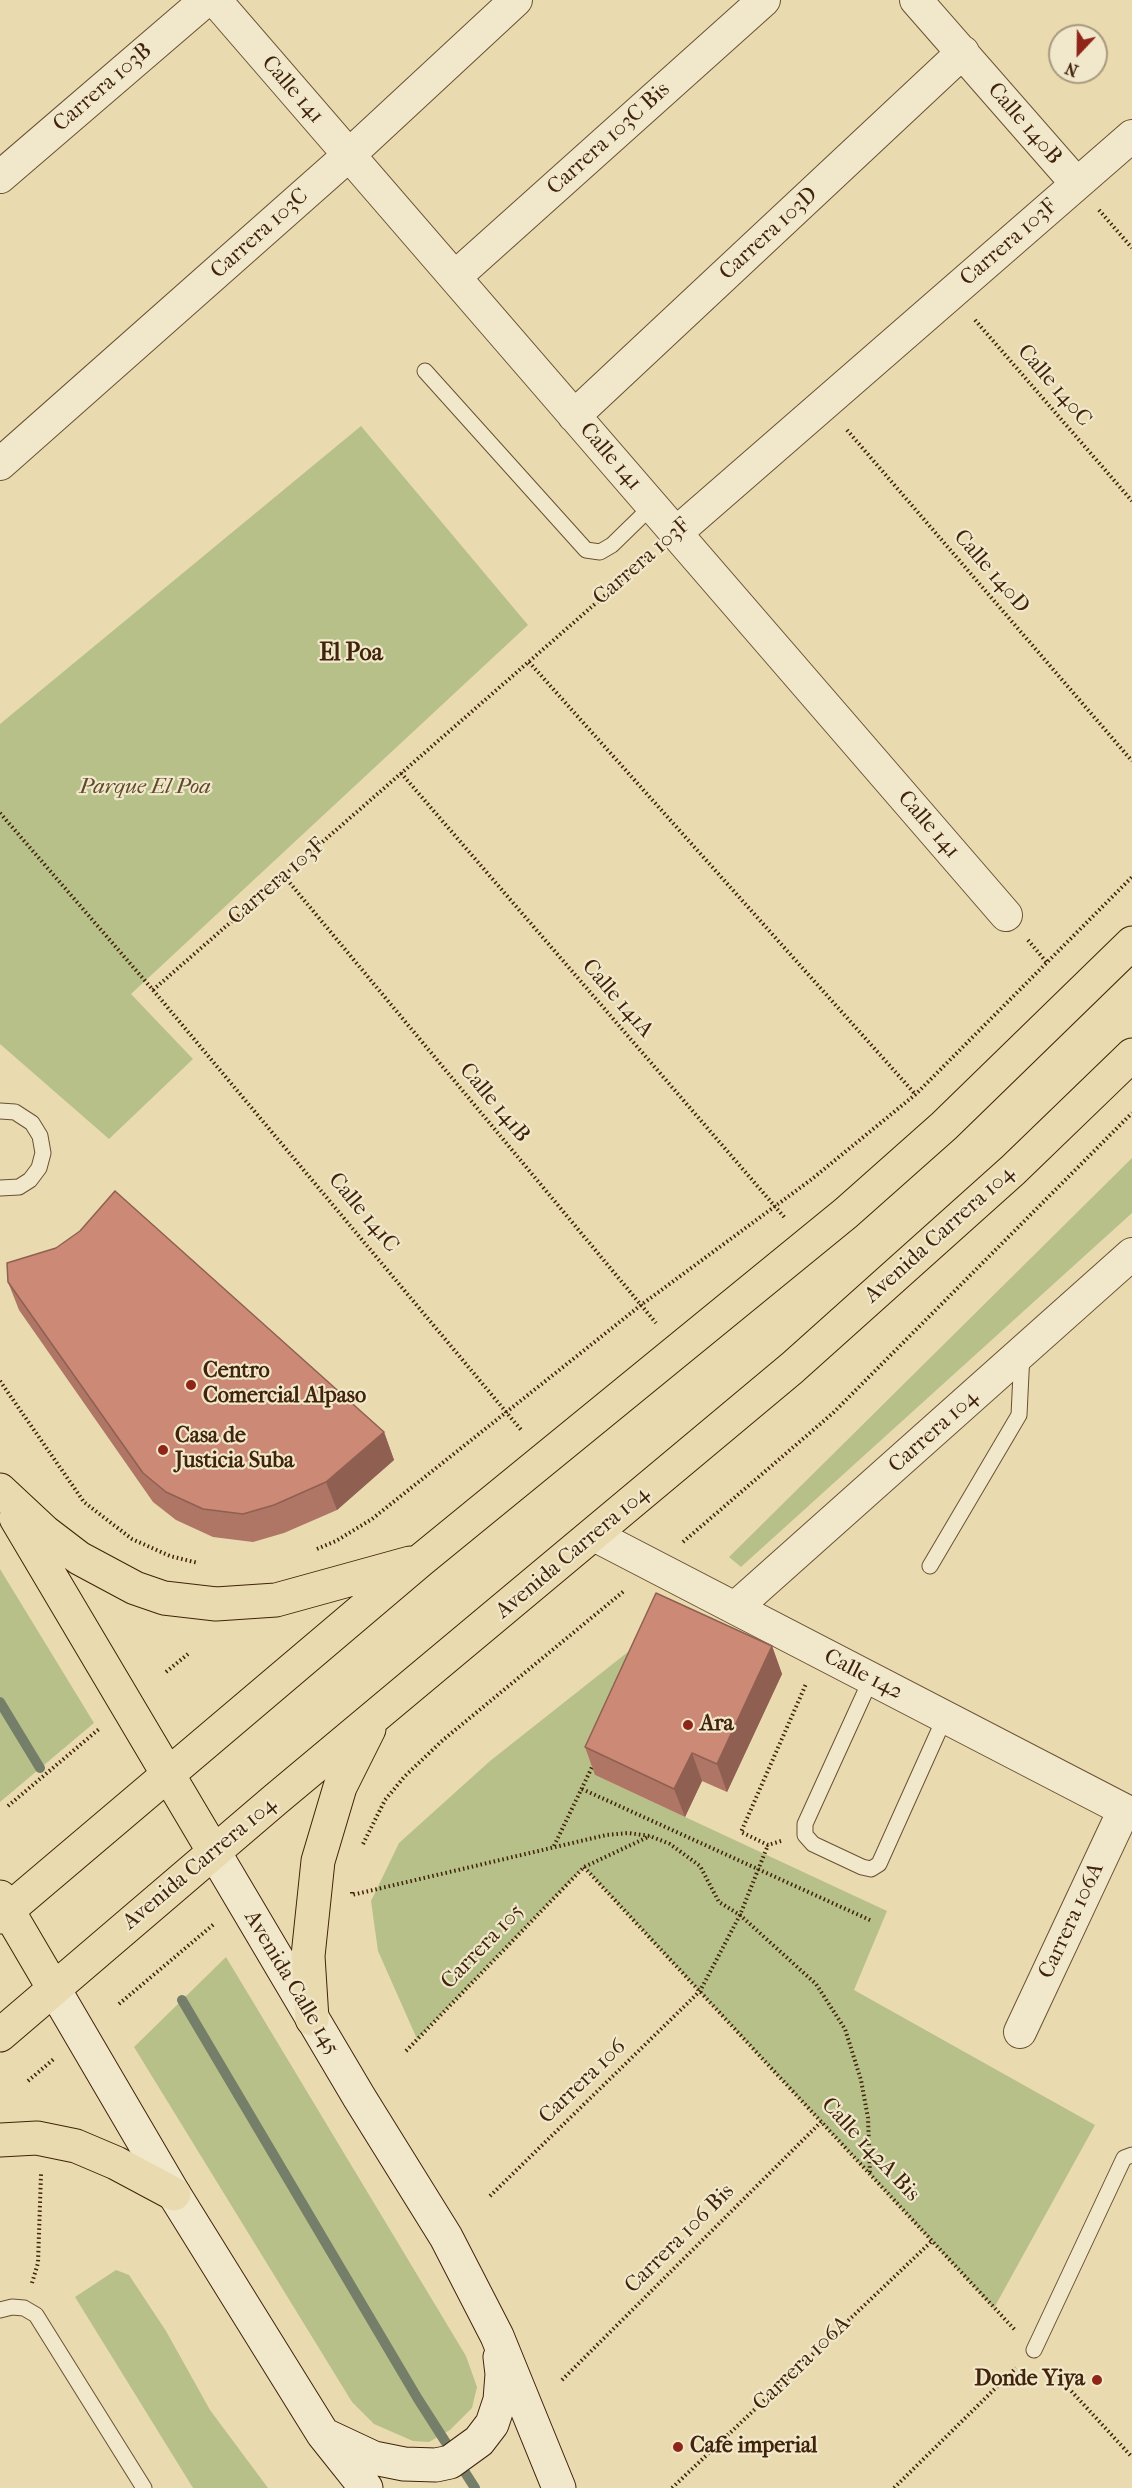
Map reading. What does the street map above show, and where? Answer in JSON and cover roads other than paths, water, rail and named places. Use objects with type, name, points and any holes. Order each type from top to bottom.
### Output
[{"type":"main road","points":[[366,2488],[322,2434],[174,2194],[54,1989],[3,1908],[168,1774],[421,1560],[808,1245],[944,1126],[1132,943]]},
{"type":"main road","name":"Avenida Carrera 104","points":[[0,2035],[214,1852],[792,1368],[1013,1170],[1132,1055]]},
{"type":"main road","points":[[0,1490],[45,1532],[79,1558],[135,1588],[164,1598],[216,1604],[276,1600],[421,1560]]},
{"type":"main road","name":"Avenida Calle 145","points":[[0,1490],[312,2019],[446,2236],[497,2336],[559,2488]]},
{"type":"main road","points":[[312,2019],[308,1956],[309,1924],[318,1861],[340,1787],[375,1718]]},
{"type":"main road","points":[[0,2140],[38,2138],[76,2146],[116,2163],[174,2194]]},
{"type":"main road","points":[[322,2434],[374,2458],[404,2464],[436,2465],[450,2462],[479,2441],[492,2424],[500,2400],[502,2374],[497,2336]]},
{"type":"street","name":"Carrera 103B","points":[[0,177],[206,0]]},
{"type":"street","name":"Calle 141","points":[[215,0],[1006,915]]},
{"type":"street","name":"Carrera 103C","points":[[0,464],[349,155],[516,0]]},
{"type":"street","name":"Carrera 103C Bis","points":[[455,277],[764,0]]},
{"type":"street","name":"Calle 140B","points":[[916,0],[1077,184]]},
{"type":"street","name":"Carrera 103D","points":[[574,416],[963,52]]},
{"type":"street","name":"Carrera 103F","points":[[676,533],[1132,136]]},
{"type":"street","name":"Carrera 104","points":[[735,1608],[1132,1254]]},
{"type":"street","name":"Calle 142","points":[[594,1535],[1128,1812]]},
{"type":"street","name":"Carrera 106A","points":[[1020,2031],[1128,1812]]},
{"type":"lane","points":[[425,371],[586,550],[600,552],[612,545],[652,506]]},
{"type":"lane","points":[[0,1111],[15,1112],[32,1123],[40,1136],[43,1153],[39,1168],[30,1180],[20,1187],[0,1188]]},
{"type":"lane","points":[[930,1566],[1019,1415],[1022,1353]]},
{"type":"lane","points":[[871,1679],[805,1824],[805,1835],[813,1845],[862,1867],[871,1869],[879,1864],[945,1717]]},
{"type":"lane","points":[[1034,2350],[1124,2158],[1132,2155]]},
{"type":"lane","points":[[0,2310],[12,2307],[24,2308],[36,2315],[144,2488]]},
{"type":"waterway","points":[[0,1702],[40,1768]]},
{"type":"waterway","points":[[182,2000],[418,2399],[475,2488]]},
{"type":"place","name":"Centro Comercial Alpaso","points":[[191,1385]]},
{"type":"place","name":"Casa de Justicia Suba","points":[[163,1450]]},
{"type":"place","name":"Ara","points":[[688,1725]]},
{"type":"place","name":"Donde Yiya","points":[[1097,2380]]},
{"type":"place","name":"Cafe imperial","points":[[678,2447]]},
{"type":"district","name":"El Poa","points":[[351,654]]},
{"type":"park label","name":"Parque El Poa","points":[[145,788]]}]
